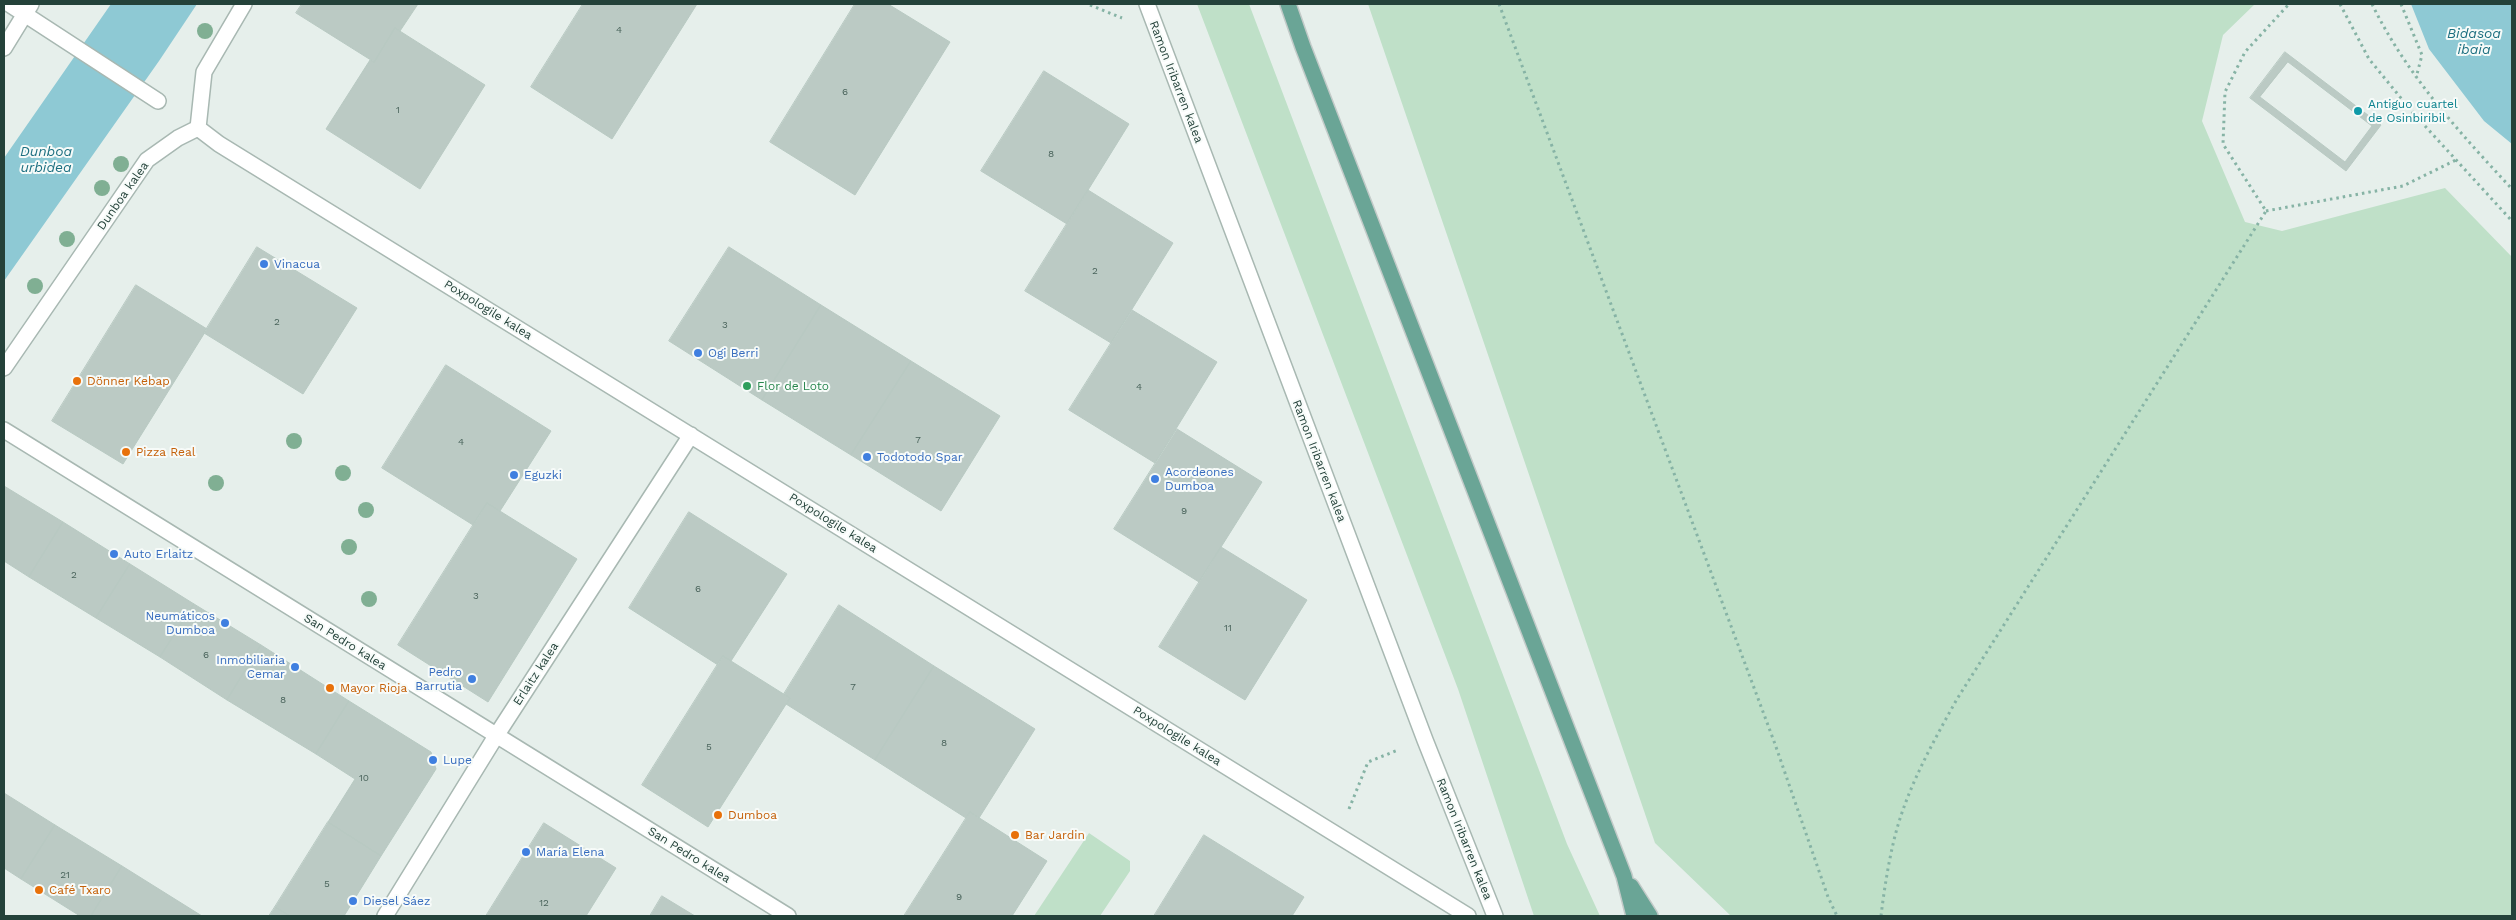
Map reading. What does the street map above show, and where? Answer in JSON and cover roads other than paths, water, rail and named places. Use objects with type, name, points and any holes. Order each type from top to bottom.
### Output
[{"type":"main road","points":[[1288,4],[1624,876],[1634,916]]},
{"type":"main road","points":[[1624,876],[1650,916]]},
{"type":"street","points":[[9,4],[28,9],[72,44],[158,101]]},
{"type":"street","points":[[198,128],[204,72],[244,4]]},
{"type":"street","name":"Ramon Iribarren kalea","points":[[1147,4],[1425,740],[1495,916]]},
{"type":"street","points":[[4,48],[28,9]]},
{"type":"street","name":"Dunboa kalea","points":[[4,368],[148,160],[178,138],[198,128]]},
{"type":"street","name":"Poxpologile kalea","points":[[198,128],[219,144],[1468,916]]},
{"type":"street","name":"San Pedro kalea","points":[[4,430],[788,916]]},
{"type":"street","name":"Erlaitz kalea","points":[[385,916],[496,736],[691,435]]},
{"type":"water","name":"Dunboa urbidea","points":[[111,4],[197,4],[4,281],[4,158]]},
{"type":"water","name":"Bidasoa ibaia","points":[[2411,4],[2512,4],[2512,144],[2484,121],[2429,49]]},
{"type":"place","name":"Antiguo cuartel de Osinbiribil","points":[[2358,111]]},
{"type":"place","name":"Vinacua","points":[[264,264]]},
{"type":"place","name":"Ogi Berri","points":[[698,353]]},
{"type":"place","name":"Dönner Kebap","points":[[77,381]]},
{"type":"place","name":"Flor de Loto","points":[[747,386]]},
{"type":"place","name":"Pizza Real","points":[[126,452]]},
{"type":"place","name":"Todotodo Spar","points":[[867,457]]},
{"type":"place","name":"Eguzki","points":[[514,475]]},
{"type":"place","name":"Acordeones Dumboa","points":[[1155,479]]},
{"type":"place","name":"Auto Erlaitz","points":[[114,554]]},
{"type":"place","name":"Neumáticos Dumboa","points":[[225,623]]},
{"type":"place","name":"Inmobiliaria Cemar","points":[[295,667]]},
{"type":"place","name":"Pedro Barrutia","points":[[472,679]]},
{"type":"place","name":"Mayor Rioja","points":[[330,688]]},
{"type":"place","name":"Lupe","points":[[433,760]]},
{"type":"place","name":"Dumboa","points":[[718,815]]},
{"type":"place","name":"Bar Jardin","points":[[1015,835]]},
{"type":"place","name":"María Elena","points":[[526,852]]},
{"type":"place","name":"Café Txaro","points":[[39,890]]},
{"type":"place","name":"Diesel Sáez","points":[[353,901]]}]
